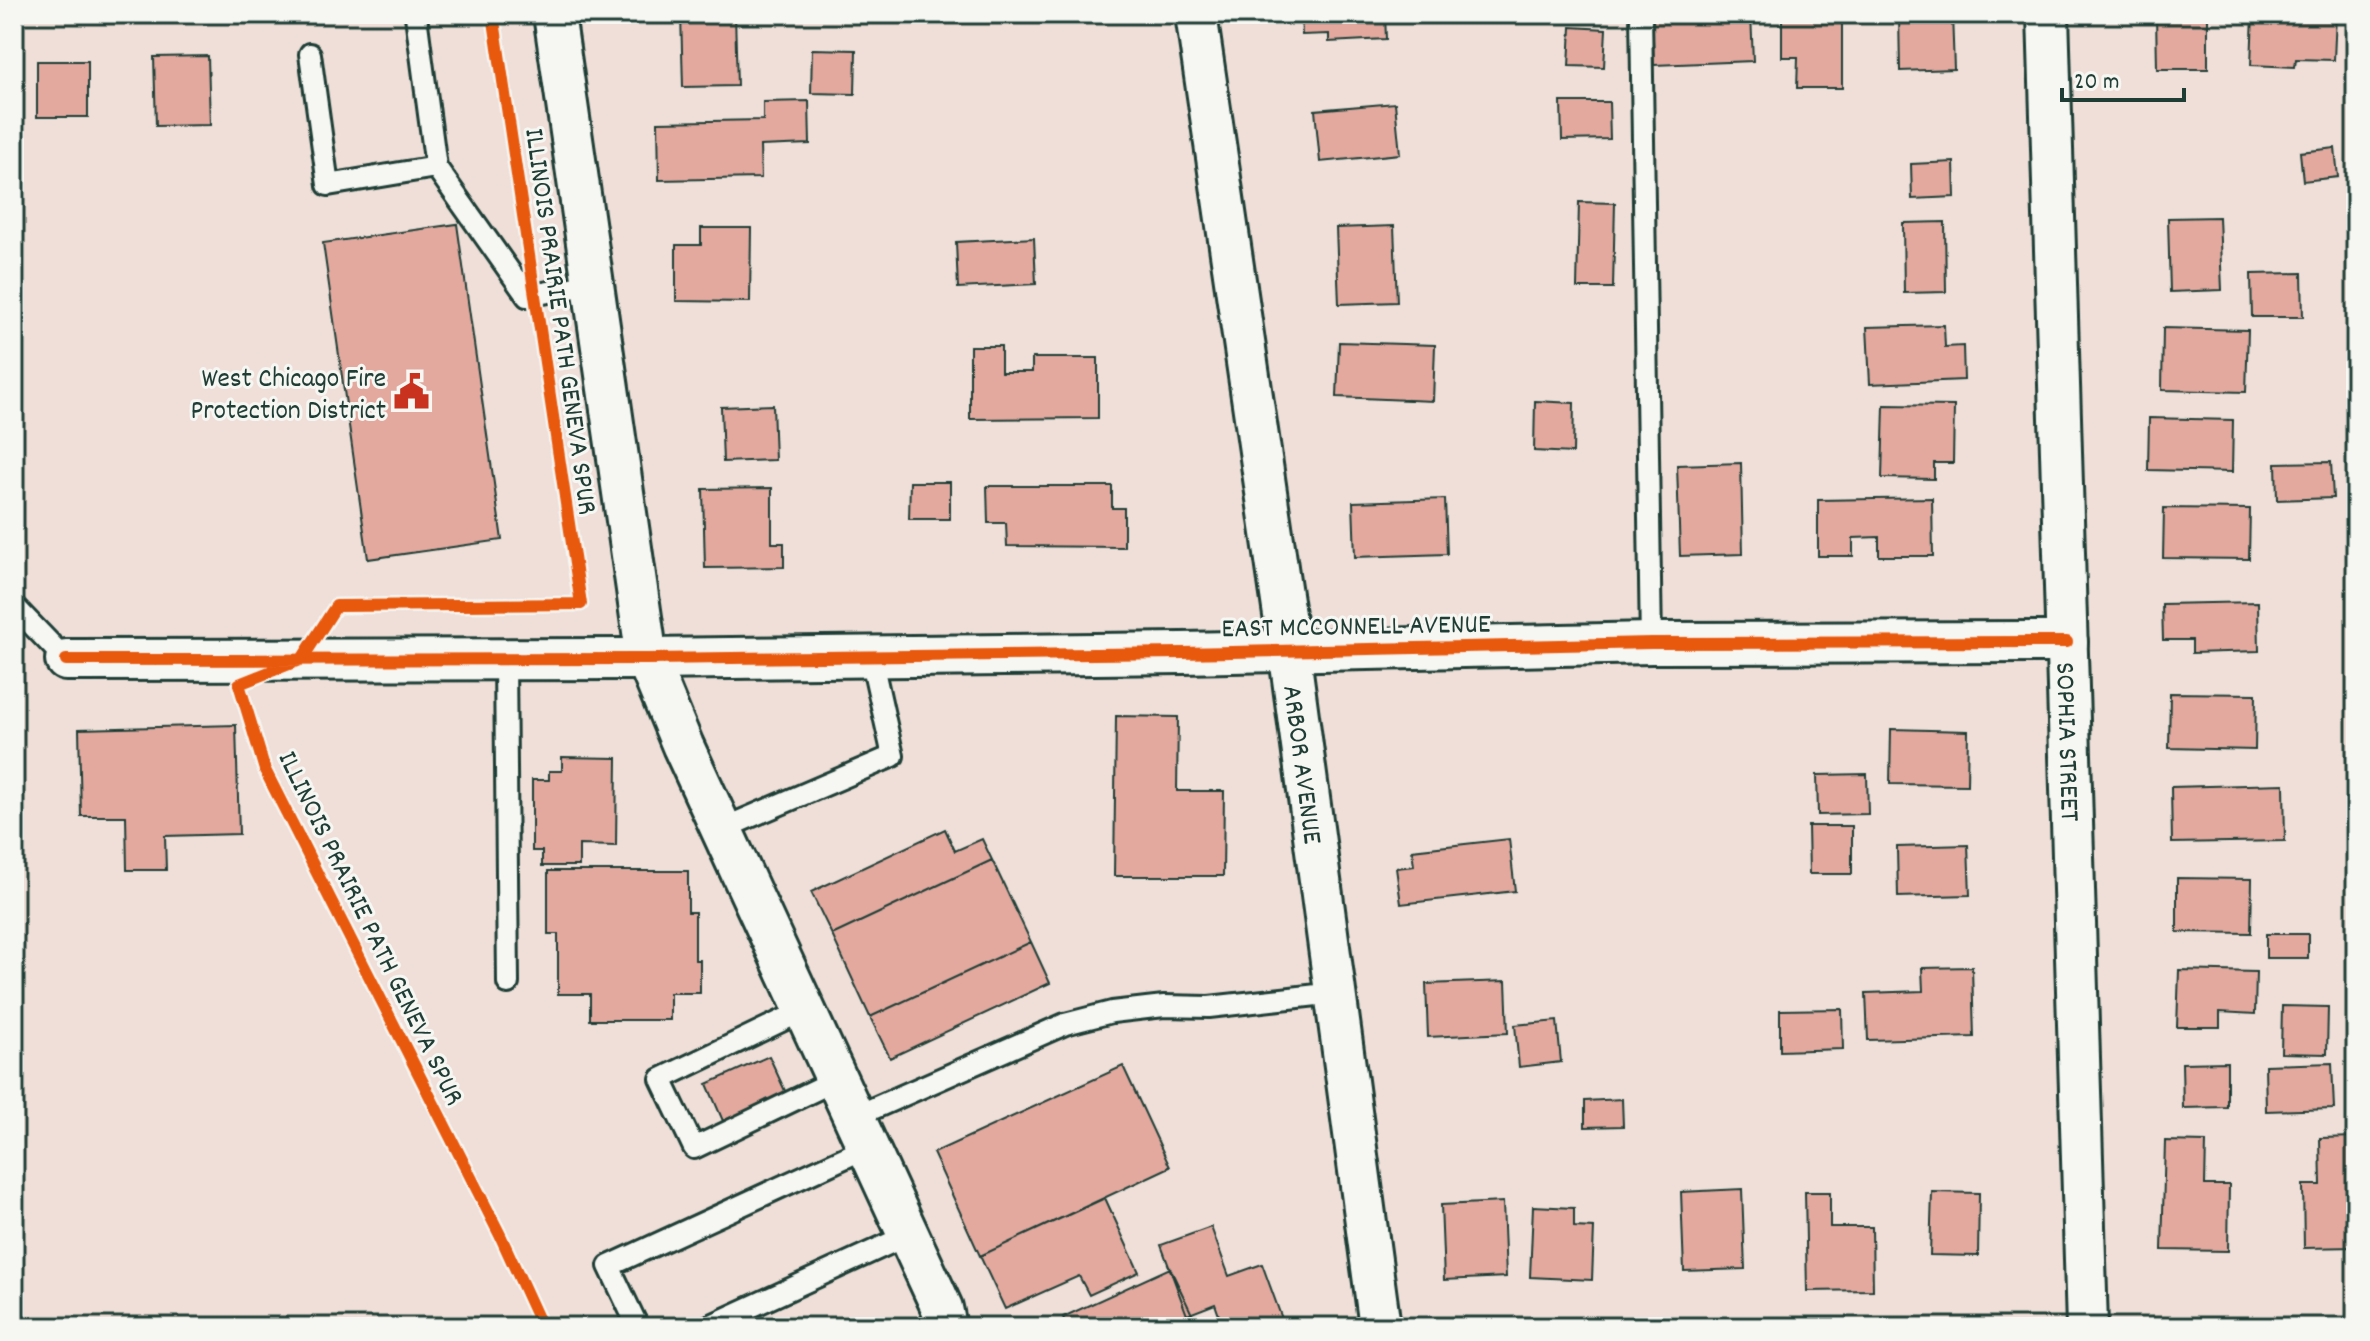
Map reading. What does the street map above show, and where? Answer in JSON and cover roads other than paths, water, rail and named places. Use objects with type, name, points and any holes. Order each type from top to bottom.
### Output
[{"type":"street","points":[[554,14],[647,659],[942,1308],[946,1327]]},
{"type":"street","name":"ARBOR AVENUE","points":[[1196,14],[1289,649],[1380,1327]]},
{"type":"street","name":"SOPHIA STREET","points":[[2048,14],[2087,1327]]},
{"type":"street","name":"EAST MCCONNELL AVENUE","points":[[66,660],[871,657],[1651,643],[2067,642]]},
{"type":"lane","points":[[1641,14],[1645,417],[1651,643]]},
{"type":"lane","points":[[416,16],[436,167],[527,296],[592,284]]},
{"type":"lane","points":[[310,54],[328,185],[436,167]]},
{"type":"lane","points":[[14,606],[66,660]]},
{"type":"lane","points":[[722,829],[893,756],[871,657]]},
{"type":"lane","points":[[505,659],[508,983]]},
{"type":"lane","points":[[638,1327],[609,1266],[1065,1024],[1112,1012],[1164,1006],[1209,1007],[1335,993]]},
{"type":"lane","points":[[804,1010],[661,1079],[694,1148],[836,1080]]},
{"type":"lane","points":[[707,1327],[908,1235]]},
{"type":"place","name":"West Chicago Fire Protection District","points":[[412,392]]}]
